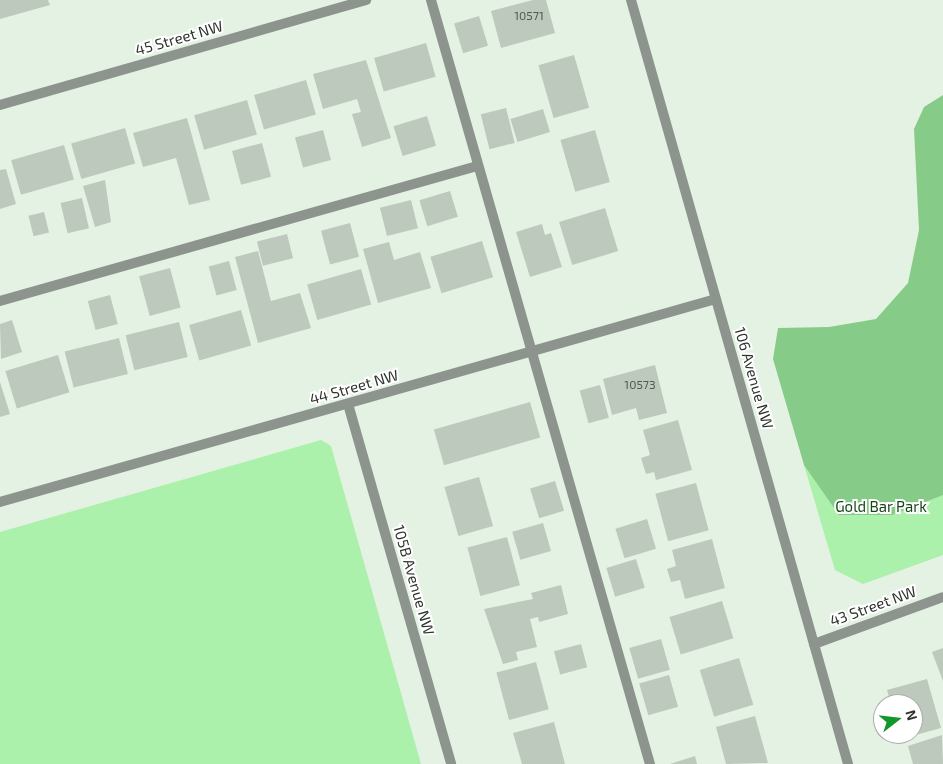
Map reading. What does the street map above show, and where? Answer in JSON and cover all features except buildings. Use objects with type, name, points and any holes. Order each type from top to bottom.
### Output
[{"type":"street","name":"45 Street NW","points":[[0,104],[366,0]]},
{"type":"street","points":[[431,0],[476,166],[532,351],[650,764]]},
{"type":"street","name":"106 Avenue NW","points":[[630,0],[848,764]]},
{"type":"street","points":[[0,301],[476,166]]},
{"type":"street","name":"44 Street NW","points":[[0,502],[716,299]]},
{"type":"street","name":"105B Avenue NW","points":[[348,404],[451,764]]},
{"type":"street","name":"43 Street NW","points":[[814,644],[943,597]]},
{"type":"green space","points":[[943,95],[943,495],[892,515],[839,515],[804,465],[773,359],[778,328],[829,327],[876,319],[908,283],[919,230],[914,129],[924,107]]},
{"type":"green space","name":"Gold Bar Park","points":[[943,425],[943,555],[863,584],[835,570],[804,465]]},
{"type":"green space","points":[[321,440],[331,446],[421,764],[0,764],[0,532]]}]
